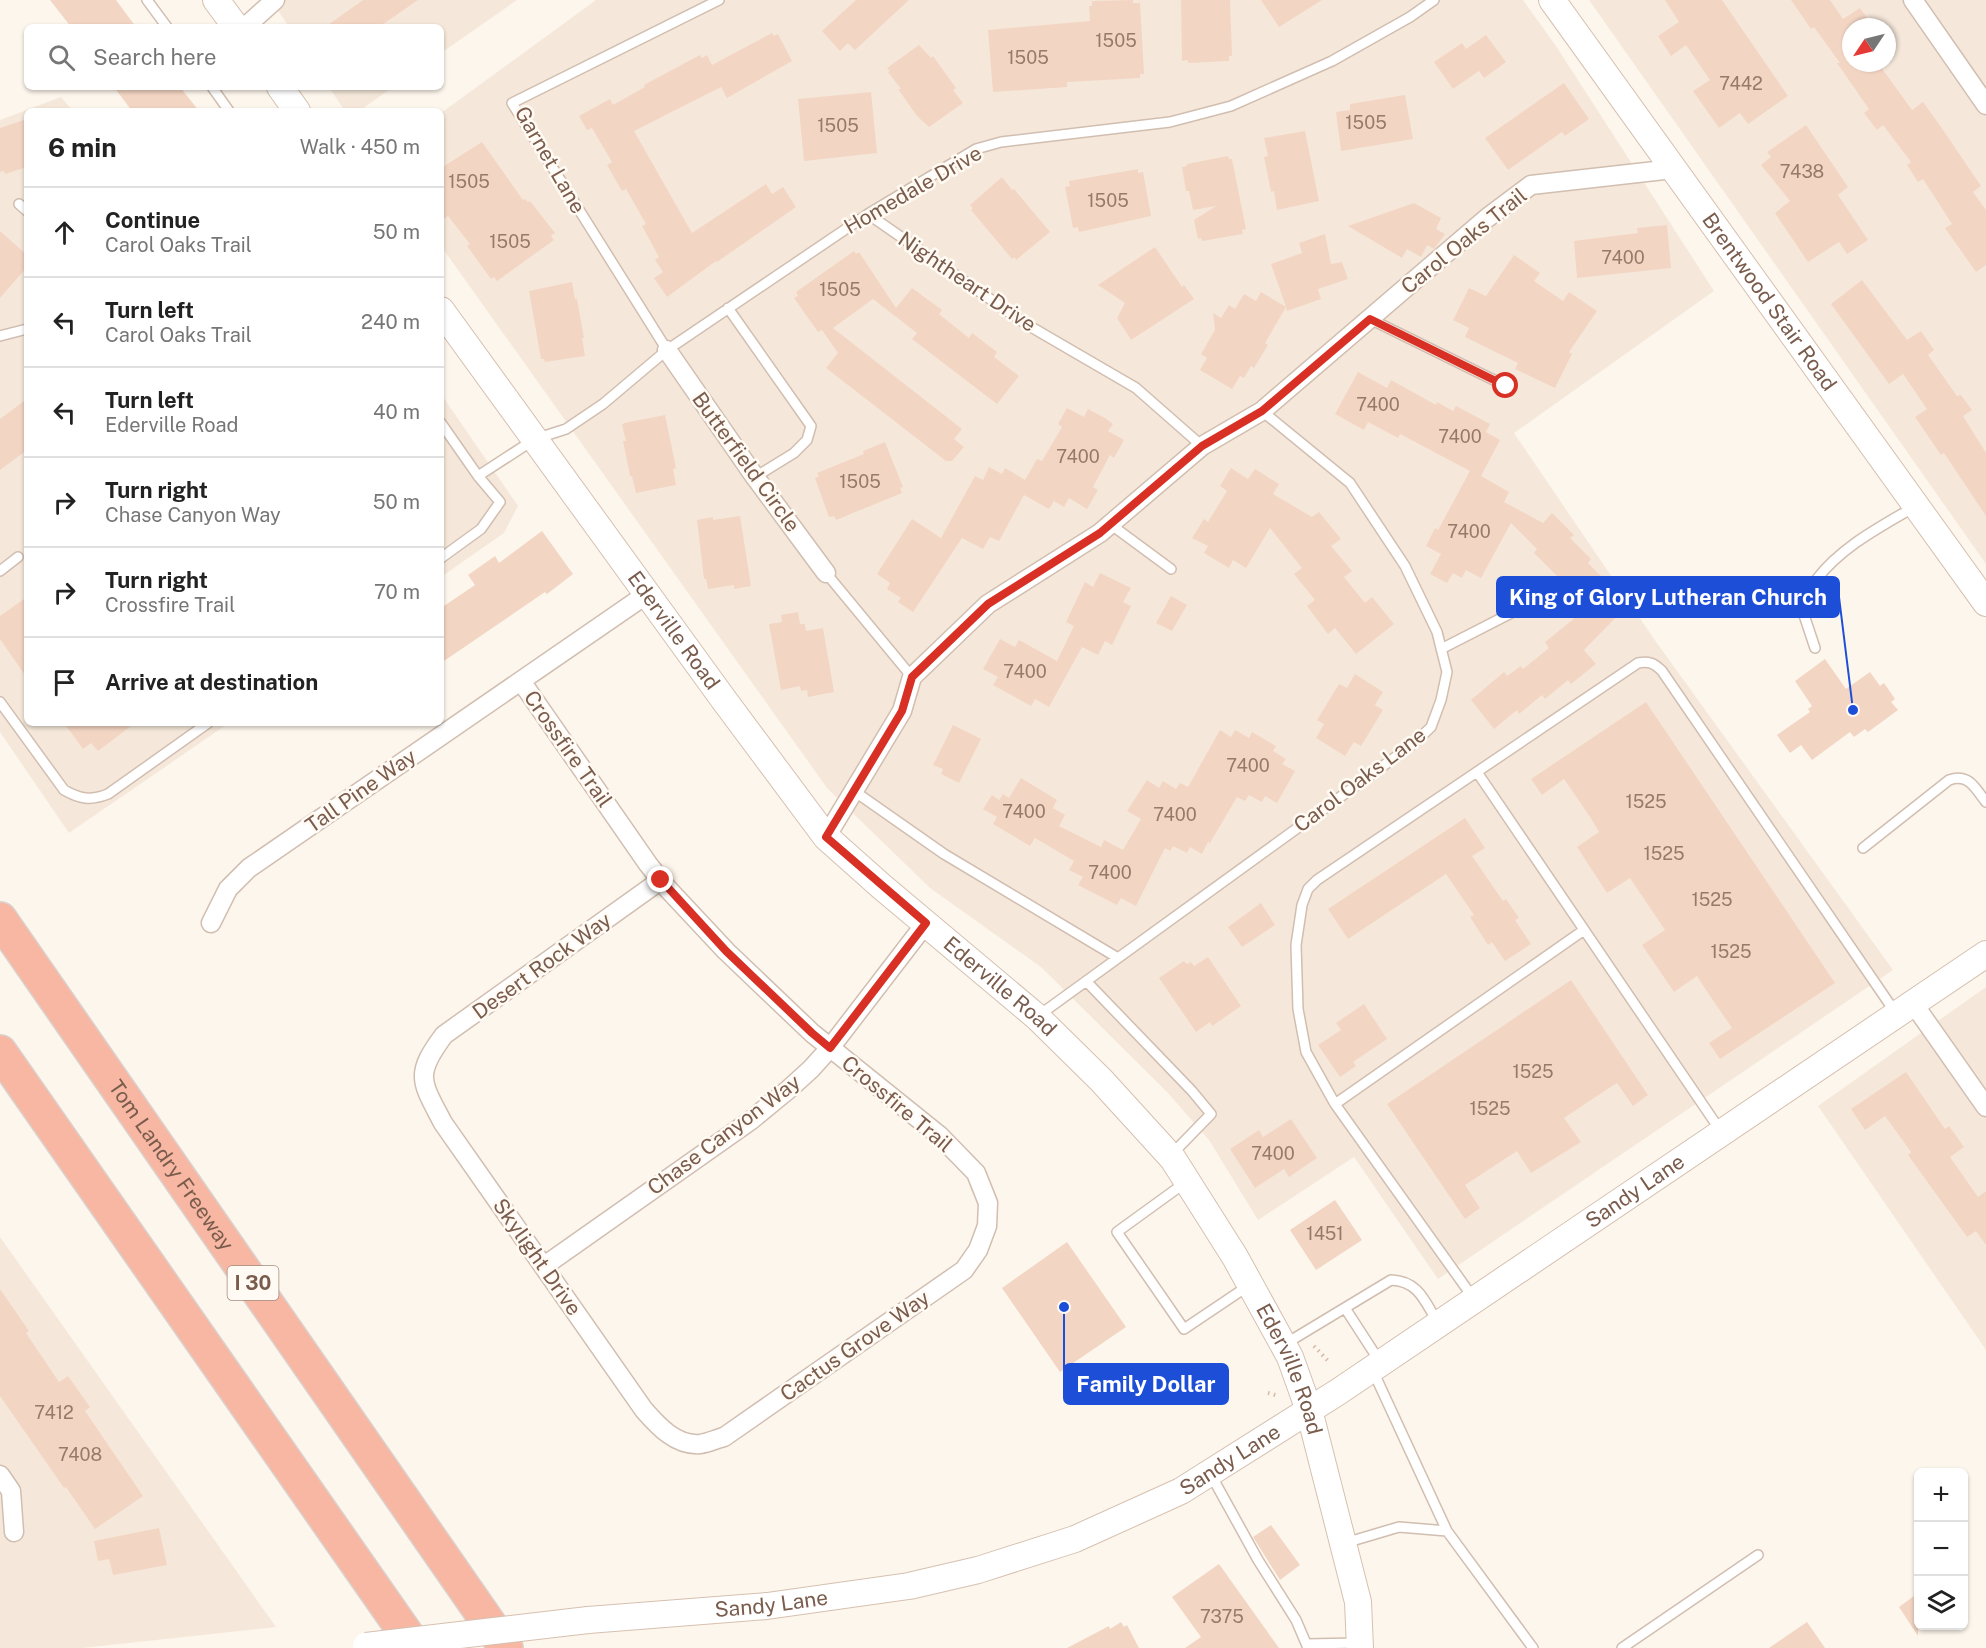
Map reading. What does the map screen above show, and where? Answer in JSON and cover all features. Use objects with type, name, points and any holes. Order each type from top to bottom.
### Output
[{"type":"highway","name":"Tom Landry Freeway","points":[[0,919],[506,1648]]},
{"type":"highway","points":[[0,1052],[416,1648]]},
{"type":"street","points":[[216,0],[234,24]]},
{"type":"street","points":[[248,24],[275,0]]},
{"type":"street","name":"Brentwood Stair Road","points":[[1552,0],[1986,603]]},
{"type":"street","points":[[1913,0],[1986,105]]},
{"type":"street","points":[[282,90],[295,108]]},
{"type":"street","name":"Carol Oaks Trail","points":[[826,837],[902,711],[912,677],[988,604],[1100,533],[1202,446],[1262,411],[1487,218],[1531,185],[1674,169]]},
{"type":"street","name":"Ederville Road","points":[[444,314],[646,594],[826,837],[1037,1017],[1101,1080],[1170,1156],[1235,1257],[1290,1357],[1309,1410],[1358,1602],[1360,1646]]},
{"type":"street","name":"Butterfield Circle","points":[[667,350],[754,477],[826,573]]},
{"type":"street","name":"Tall Pine Way","points":[[211,923],[228,889],[249,868],[646,594]]},
{"type":"street","name":"Crossfire Trail","points":[[521,681],[661,880],[726,951],[812,1033],[940,1136],[976,1173],[988,1203]]},
{"type":"street","name":"Desert Rock Way","points":[[428,1057],[444,1035],[661,880]]},
{"type":"street","name":"Chase Canyon Way","points":[[544,1266],[750,1121],[812,1069],[926,923]]},
{"type":"street","name":"Sandy Lane","points":[[359,1647],[588,1620],[767,1606],[909,1586],[978,1570],[1075,1539],[1181,1491],[1309,1410],[1986,954]]},
{"type":"street","points":[[1905,1008],[1986,1107]]},
{"type":"street","name":"Skylight Drive","points":[[428,1057],[424,1069],[425,1089],[443,1123],[644,1410],[659,1428],[680,1441]]},
{"type":"street","name":"Cactus Grove Way","points":[[680,1441],[699,1444],[724,1437],[964,1270],[978,1250],[987,1226],[988,1203]]},
{"type":"street","points":[[0,1475],[11,1491],[14,1532]]},
{"type":"lane","points":[[147,0],[165,24]]},
{"type":"lane","name":"Garnet Lane","points":[[667,350],[513,103],[719,0]]},
{"type":"lane","name":"Homedale Drive","points":[[478,476],[535,439],[566,429],[603,404],[667,350],[728,308],[868,214],[976,148],[1001,142],[1170,122],[1231,106],[1332,61],[1410,17],[1432,1]]},
{"type":"lane","points":[[214,90],[227,108]]},
{"type":"lane","points":[[19,204],[24,208]]},
{"type":"lane","name":"Nightheart Drive","points":[[868,214],[1026,324],[1136,388],[1202,446]]},
{"type":"lane","points":[[728,308],[811,426],[807,440],[794,453],[754,477]]},
{"type":"lane","points":[[1370,319],[1506,386]]},
{"type":"lane","points":[[0,336],[24,330]]},
{"type":"lane","name":"Carol Oaks Lane","points":[[1037,1017],[1412,746],[1431,727],[1441,700],[1447,672],[1437,632],[1405,566],[1350,483],[1262,411]]},
{"type":"lane","points":[[444,427],[478,476],[500,502],[481,529],[444,556]]},
{"type":"lane","points":[[1815,648],[1802,609],[1815,581],[1835,559],[1871,532],[1916,505]]},
{"type":"lane","points":[[1110,524],[1171,569]]},
{"type":"lane","points":[[0,571],[18,557]]},
{"type":"lane","points":[[826,573],[912,677]]},
{"type":"lane","points":[[1441,649],[1529,604]]},
{"type":"lane","points":[[1474,1299],[1335,1104],[1306,1052],[1298,1009],[1296,945],[1302,905],[1308,889],[1317,880],[1638,663],[1655,664],[1669,681],[1905,1008]]},
{"type":"lane","points":[[0,702],[64,790],[79,798],[94,799],[108,794],[204,726]]},
{"type":"lane","points":[[1477,772],[1721,1132]]},
{"type":"lane","points":[[1863,848],[1949,780],[1958,777],[1967,779],[1986,802]]},
{"type":"lane","points":[[854,791],[944,854],[1118,958]]},
{"type":"lane","points":[[1335,1104],[1584,930]]},
{"type":"lane","points":[[1086,981],[1192,1091],[1211,1114],[1170,1156]]},
{"type":"lane","points":[[1187,1181],[1117,1232],[1184,1329],[1250,1284]]},
{"type":"lane","points":[[1283,1345],[1391,1280],[1404,1281],[1416,1288],[1438,1323]]},
{"type":"lane","points":[[1345,1308],[1376,1365],[1447,1531],[1533,1648]]},
{"type":"lane","points":[[1210,1473],[1258,1560],[1296,1620],[1307,1646],[1360,1646]]},
{"type":"lane","points":[[1343,1544],[1399,1527],[1447,1531]]},
{"type":"lane","points":[[1622,1648],[1758,1555]]},
{"type":"path","points":[[1314,1346],[1330,1363]]},
{"type":"path","points":[[1268,1393],[1280,1396]]},
{"type":"shaded area","points":[[271,0],[517,0],[444,51],[444,24],[287,24]]},
{"type":"shaded area","points":[[596,0],[1523,0],[1556,46],[1714,291],[1514,433],[1654,639],[1893,970],[1438,1279],[1354,1157],[1258,1220],[1209,1140],[1167,1092],[1041,967],[930,888],[827,788],[444,250],[444,111]]},
{"type":"shaded area","points":[[1589,0],[1986,0],[1986,564]]},
{"type":"shaded area","points":[[331,90],[389,90],[363,108],[343,108]]},
{"type":"shaded area","points":[[61,97],[70,108],[32,108]]},
{"type":"shaded area","points":[[24,111],[24,726],[225,726],[69,833],[0,732],[0,120]]},
{"type":"shaded area","points":[[444,398],[518,506],[504,533],[444,575]]},
{"type":"shaded area","points":[[1986,987],[1986,1350],[1818,1106]]},
{"type":"shaded area","points":[[0,1237],[276,1627],[82,1648],[0,1648]]},
{"type":"building","points":[[50,0],[116,0],[134,24],[69,24]]},
{"type":"building","points":[[363,0],[418,0],[383,24],[329,24]]},
{"type":"building","points":[[856,0],[909,0],[855,50],[848,43],[840,51],[822,31]]},
{"type":"building","points":[[1133,0],[1133,3],[1140,3],[1144,74],[1140,74],[1140,78],[1067,82],[1067,87],[993,92],[988,30],[1090,21],[1089,6],[1092,6],[1092,1]]},
{"type":"building","points":[[1181,0],[1230,0],[1232,56],[1229,56],[1229,61],[1188,63],[1188,60],[1182,61]]},
{"type":"building","points":[[1261,0],[1322,0],[1279,27]]},
{"type":"building","points":[[1665,0],[1722,0],[1788,96],[1748,124],[1740,113],[1719,128],[1693,91],[1710,80],[1686,45],[1671,56],[1658,36],[1679,22]]},
{"type":"building","points":[[1791,0],[1830,0],[1842,18],[1842,70],[1837,63],[1840,63],[1814,27],[1811,29]]},
{"type":"building","points":[[1860,8],[1867,18],[1845,18]]},
{"type":"building","points":[[772,33],[774,36],[778,34],[792,61],[727,98],[721,87],[634,131],[692,233],[766,184],[772,194],[783,187],[796,207],[667,297],[654,278],[663,272],[655,260],[659,257],[642,226],[646,224],[626,189],[622,191],[607,165],[612,162],[592,128],[587,130],[579,116],[610,99],[613,105],[645,87],[644,85],[700,55],[702,58],[707,55],[712,65]]},
{"type":"building","points":[[1486,35],[1506,62],[1484,78],[1479,71],[1453,89],[1434,62],[1462,43],[1466,49]]},
{"type":"building","points":[[919,45],[931,58],[933,56],[956,88],[953,90],[963,103],[929,127],[917,116],[898,89],[901,89],[887,68]]},
{"type":"building","points":[[1843,72],[1885,72],[1912,110],[1923,102],[1981,186],[1973,192],[1986,210],[1986,265],[1976,272],[1945,228],[1952,224],[1923,179],[1918,182],[1907,165],[1911,162],[1883,125],[1877,130],[1864,113],[1869,109]]},
{"type":"building","points":[[1564,83],[1589,119],[1565,136],[1562,132],[1508,170],[1485,138]]},
{"type":"building","points":[[116,90],[182,90],[197,108],[130,108]]},
{"type":"building","points":[[871,92],[877,153],[804,161],[798,99]]},
{"type":"building","points":[[1405,95],[1413,139],[1341,151],[1336,112],[1350,110],[1350,104]]},
{"type":"building","points":[[24,120],[24,168],[5,174],[4,171],[0,172],[0,128]]},
{"type":"building","points":[[1806,125],[1848,187],[1838,195],[1868,240],[1847,254],[1839,242],[1808,262],[1775,213],[1790,201],[1761,165],[1771,157],[1767,152]]},
{"type":"building","points":[[1305,131],[1319,201],[1277,210],[1264,157],[1268,156],[1264,138]]},
{"type":"building","points":[[482,142],[523,200],[530,201],[555,233],[551,236],[554,240],[497,281],[494,277],[491,279],[467,246],[470,244],[448,216],[444,219],[444,166]]},
{"type":"building","points":[[1228,156],[1232,159],[1246,229],[1242,230],[1243,234],[1202,241],[1201,238],[1198,239],[1194,220],[1216,206],[1193,210],[1189,191],[1186,191],[1182,167]]},
{"type":"building","points":[[1138,169],[1138,173],[1143,172],[1151,216],[1079,232],[1078,227],[1073,228],[1065,187],[1070,186],[1069,181]]},
{"type":"building","points":[[1002,177],[1050,232],[1016,260],[1015,257],[1012,259],[971,210],[973,208],[970,205]]},
{"type":"building","points":[[1414,203],[1441,218],[1436,229],[1445,234],[1434,249],[1427,245],[1421,257],[1407,249],[1402,258],[1348,226]]},
{"type":"building","points":[[1667,225],[1671,268],[1577,278],[1574,241],[1638,233],[1637,228]]},
{"type":"building","points":[[0,231],[24,252],[24,270],[0,298]]},
{"type":"building","points":[[1325,234],[1331,264],[1342,262],[1348,279],[1318,289],[1321,299],[1287,311],[1271,264],[1302,253],[1299,243]]},
{"type":"building","points":[[1155,247],[1182,287],[1184,285],[1194,299],[1131,340],[1117,318],[1125,303],[1098,285]]},
{"type":"building","points":[[854,251],[856,254],[859,252],[896,308],[912,288],[942,310],[939,314],[969,338],[972,333],[997,352],[994,357],[1019,376],[997,404],[912,339],[917,333],[873,299],[833,328],[962,429],[954,439],[964,447],[952,461],[946,461],[826,368],[838,353],[822,330],[818,332],[794,298],[798,296],[796,292]]},
{"type":"building","points":[[1514,255],[1540,273],[1534,281],[1563,301],[1569,292],[1597,311],[1569,352],[1572,354],[1555,388],[1515,369],[1518,363],[1465,337],[1469,328],[1453,320],[1469,288],[1486,296]]},
{"type":"building","points":[[1862,280],[1907,340],[1921,331],[1934,350],[1928,355],[1957,396],[1961,395],[1972,410],[1963,416],[1986,453],[1986,516],[1944,453],[1941,455],[1915,417],[1927,409],[1903,374],[1889,384],[1831,304]]},
{"type":"building","points":[[572,282],[584,338],[582,338],[585,356],[545,362],[541,359],[529,291]]},
{"type":"building","points":[[1261,292],[1286,307],[1265,343],[1268,345],[1254,368],[1251,366],[1244,378],[1240,376],[1232,389],[1200,370],[1207,358],[1201,354],[1215,330],[1213,313],[1221,318],[1229,305],[1235,309],[1244,294],[1256,301]]},
{"type":"building","points":[[1358,372],[1387,388],[1391,380],[1436,405],[1437,402],[1453,411],[1456,406],[1490,424],[1486,432],[1500,440],[1481,476],[1509,492],[1504,502],[1543,523],[1552,513],[1574,535],[1570,538],[1591,559],[1588,563],[1609,584],[1606,587],[1626,607],[1584,650],[1596,664],[1571,684],[1568,680],[1545,699],[1542,695],[1519,714],[1517,710],[1494,729],[1471,700],[1504,672],[1507,676],[1521,666],[1523,669],[1549,648],[1545,642],[1576,617],[1565,607],[1573,599],[1561,587],[1564,583],[1534,553],[1537,549],[1511,523],[1481,578],[1466,570],[1462,578],[1453,573],[1447,583],[1430,574],[1441,554],[1426,546],[1435,528],[1438,530],[1470,471],[1400,434],[1398,438],[1368,422],[1364,430],[1335,414]]},
{"type":"building","points":[[24,401],[24,452],[0,470],[0,419]]},
{"type":"building","points":[[1067,408],[1084,417],[1088,409],[1105,418],[1113,424],[1108,431],[1124,440],[1114,458],[1110,455],[1093,487],[1098,490],[1087,509],[1069,498],[1064,507],[1054,501],[1049,509],[1024,495],[999,541],[990,537],[983,549],[962,538],[913,612],[898,602],[901,598],[887,589],[890,583],[877,574],[912,519],[941,538],[975,476],[983,480],[989,467],[1002,474],[1005,468],[1025,480],[1037,459],[1042,461],[1062,427],[1058,424]]},
{"type":"building","points":[[665,415],[676,468],[673,469],[676,485],[636,493],[632,476],[630,476],[622,425]]},
{"type":"building","points":[[885,442],[903,487],[900,488],[902,493],[836,520],[834,516],[829,517],[815,478],[819,476],[817,473],[864,454],[863,451]]},
{"type":"building","points":[[1231,468],[1248,479],[1255,469],[1279,484],[1273,494],[1312,517],[1319,512],[1341,539],[1331,546],[1352,571],[1344,577],[1365,603],[1372,597],[1394,624],[1356,654],[1335,628],[1328,634],[1307,606],[1315,600],[1294,574],[1302,568],[1270,528],[1246,568],[1233,560],[1229,568],[1204,553],[1208,546],[1192,538],[1204,519],[1208,522],[1227,491],[1220,486]]},
{"type":"building","points":[[740,516],[751,586],[734,589],[734,585],[708,589],[706,579],[704,579],[697,520]]},
{"type":"building","points":[[542,531],[573,574],[547,594],[545,592],[444,661],[444,606],[475,585],[468,575],[495,556],[499,563]]},
{"type":"building","points":[[1100,573],[1131,588],[1123,602],[1131,606],[1112,645],[1105,641],[1098,655],[1082,647],[1049,707],[1035,699],[1031,706],[993,685],[998,677],[983,669],[1000,639],[1015,647],[1019,640],[1057,661],[1074,626],[1066,622],[1085,582],[1093,587]]},
{"type":"building","points":[[1171,596],[1187,605],[1172,631],[1156,623]]},
{"type":"building","points":[[24,599],[24,674],[0,639],[0,616]]},
{"type":"building","points":[[798,612],[800,624],[805,624],[806,631],[823,628],[834,692],[808,697],[807,690],[801,691],[800,686],[781,690],[769,624],[782,622],[781,615]]},
{"type":"building","points":[[1825,659],[1846,689],[1870,672],[1880,686],[1884,683],[1895,699],[1891,702],[1898,710],[1868,732],[1865,729],[1854,737],[1850,732],[1812,760],[1801,745],[1790,753],[1777,735],[1810,712],[1808,709],[1812,706],[1795,681]]},
{"type":"building","points":[[1355,674],[1383,692],[1375,705],[1383,710],[1361,746],[1354,742],[1345,756],[1316,738],[1324,724],[1317,720],[1339,684],[1347,688]]},
{"type":"building","points":[[1646,702],[1835,983],[1720,1059],[1709,1043],[1732,1028],[1697,976],[1674,992],[1642,945],[1665,930],[1630,878],[1607,893],[1577,847],[1599,832],[1590,817],[1564,779],[1542,795],[1531,779]]},
{"type":"building","points":[[953,725],[981,739],[959,783],[941,774],[943,769],[933,765]]},
{"type":"building","points":[[66,726],[131,726],[98,751],[91,743],[83,749]]},
{"type":"building","points":[[1220,730],[1231,737],[1235,730],[1249,738],[1252,732],[1276,746],[1273,751],[1286,759],[1282,764],[1295,771],[1277,803],[1265,796],[1262,802],[1249,795],[1245,801],[1237,797],[1202,854],[1190,847],[1187,853],[1173,846],[1170,851],[1165,848],[1136,906],[1121,898],[1117,905],[1078,885],[1083,877],[1069,870],[1074,861],[1035,838],[1030,846],[993,824],[997,817],[983,809],[992,795],[999,800],[1003,794],[1009,798],[1021,778],[1057,800],[1053,808],[1065,815],[1059,826],[1101,847],[1104,840],[1123,850],[1141,819],[1127,811],[1147,780],[1159,788],[1163,781],[1176,789],[1180,783],[1188,787]]},
{"type":"building","points":[[1465,818],[1485,848],[1472,856],[1503,901],[1506,899],[1519,918],[1515,920],[1531,944],[1505,961],[1492,942],[1488,945],[1470,917],[1474,915],[1446,874],[1348,939],[1328,909]]},
{"type":"building","points":[[1261,903],[1275,925],[1242,947],[1228,927]]},
{"type":"building","points":[[1208,957],[1241,1006],[1212,1026],[1210,1022],[1196,1032],[1159,978],[1184,961],[1187,964],[1191,962],[1194,966]]},
{"type":"building","points":[[1571,980],[1648,1095],[1633,1106],[1617,1083],[1564,1118],[1581,1142],[1531,1173],[1517,1151],[1465,1185],[1480,1208],[1465,1219],[1387,1104]]},
{"type":"building","points":[[1364,1004],[1387,1039],[1353,1062],[1356,1066],[1340,1077],[1318,1045],[1341,1030],[1336,1023]]},
{"type":"building","points":[[1906,1072],[1945,1129],[1949,1126],[1964,1147],[1950,1157],[1978,1197],[1986,1191],[1986,1245],[1976,1231],[1967,1237],[1908,1155],[1911,1152],[1885,1116],[1865,1130],[1851,1109]]},
{"type":"building","points":[[1291,1119],[1317,1158],[1289,1177],[1284,1169],[1255,1188],[1230,1149],[1259,1130],[1263,1137]]},
{"type":"building","points":[[1335,1200],[1362,1240],[1316,1270],[1290,1230]]},
{"type":"building","points":[[1067,1242],[1126,1327],[1060,1372],[1002,1288]]},
{"type":"building","points":[[0,1289],[29,1331],[26,1333],[59,1382],[68,1376],[90,1407],[85,1411],[143,1496],[95,1529],[0,1396]]},
{"type":"building","points":[[1271,1525],[1300,1565],[1280,1580],[1253,1537]]},
{"type":"building","points":[[159,1528],[167,1565],[113,1575],[109,1559],[98,1561],[94,1541]]},
{"type":"building","points":[[1219,1564],[1279,1648],[1185,1648],[1201,1637],[1172,1597]]},
{"type":"building","points":[[1914,1596],[1914,1630],[1899,1607]]},
{"type":"building","points":[[1121,1622],[1124,1627],[1127,1625],[1139,1648],[1067,1648],[1109,1626],[1110,1629]]},
{"type":"building","points":[[1807,1622],[1825,1648],[1769,1648]]},
{"type":"place","name":"King of Glory Lutheran Church","points":[[1853,710]]},
{"type":"place","name":"Family Dollar","points":[[1064,1307]]},
{"type":"route","points":[[661,880],[726,951],[830,1048],[926,923],[826,837],[902,711],[912,677],[988,604],[1100,533],[1202,446],[1262,411],[1370,319],[1506,386]]}]
